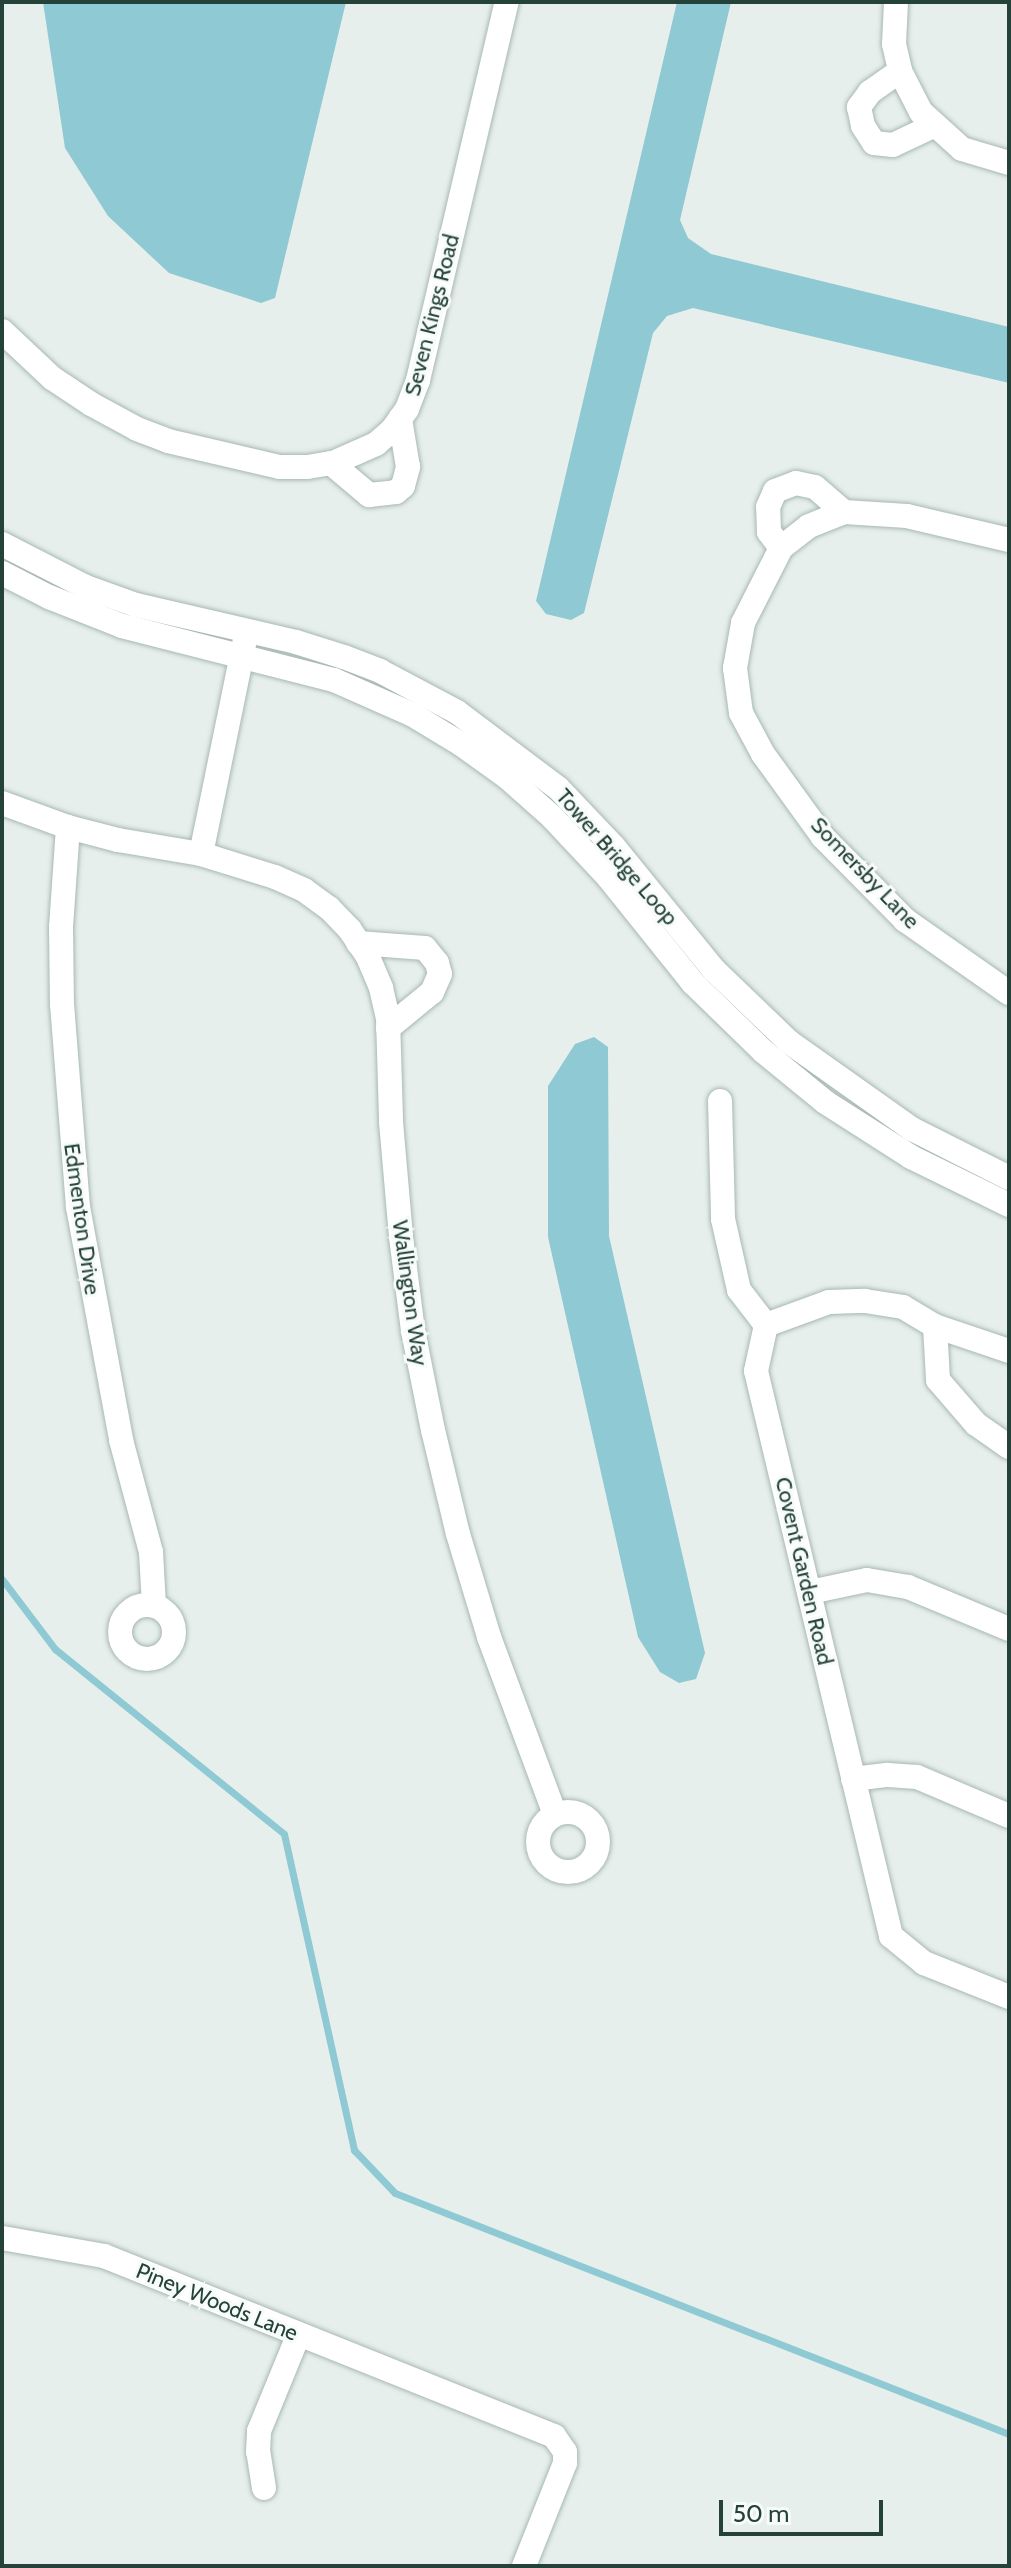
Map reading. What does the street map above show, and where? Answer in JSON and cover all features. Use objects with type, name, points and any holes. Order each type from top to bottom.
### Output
[{"type":"street","name":"Seven Kings Road","points":[[2,331],[52,378],[137,429],[220,455],[280,467],[331,463],[376,444],[400,419],[418,380],[507,2]]},
{"type":"street","points":[[896,2],[894,44],[910,96],[933,126],[962,149],[1009,163]]},
{"type":"street","points":[[900,71],[870,92],[859,107],[863,126],[874,143],[893,145],[933,126]]},
{"type":"street","points":[[331,463],[369,495],[396,492],[403,486],[408,467],[400,419]]},
{"type":"street","points":[[781,548],[769,532],[768,507],[775,491],[796,483],[815,487],[844,512]]},
{"type":"street","name":"Somersby Lane","points":[[1009,540],[907,516],[844,512],[809,526],[781,548],[743,623],[735,668],[741,713],[763,754],[823,837],[905,920],[1009,993]]},
{"type":"street","name":"Tower Bridge Loop","points":[[2,544],[98,592],[136,605],[296,642],[380,671],[496,738],[558,788],[587,817],[714,970],[789,1042],[912,1129],[1009,1178]]},
{"type":"street","name":"Tower Bridge Loop","points":[[2,573],[49,597],[122,626],[310,671],[371,694],[461,744],[496,768],[583,849],[693,983],[764,1052],[825,1102],[888,1143],[943,1174],[1009,1205]]},
{"type":"street","points":[[201,854],[247,631]]},
{"type":"street","points":[[2,786],[2,795]]},
{"type":"street","name":"Wallington Way","points":[[2,803],[68,827],[118,840],[245,865],[304,890],[329,908],[358,943],[381,988],[388,1028],[391,1122],[401,1237],[413,1331],[433,1430],[458,1534],[489,1637],[555,1814]]},
{"type":"street","name":"Edmenton Drive","points":[[68,827],[62,913],[62,1004],[78,1207],[121,1440],[151,1552],[154,1606]]},
{"type":"street","points":[[358,943],[425,948],[437,963],[440,974],[432,992],[388,1028]]},
{"type":"street","points":[[720,1101],[723,1219],[739,1290],[766,1325],[829,1302],[865,1301],[903,1307],[935,1326],[1009,1351]]},
{"type":"street","name":"Covent Garden Road","points":[[766,1325],[756,1371],[891,1936],[924,1963],[1009,1997]]},
{"type":"street","points":[[935,1326],[938,1380],[976,1424],[1009,1447]]},
{"type":"street","points":[[810,1592],[867,1580],[908,1587],[1009,1629]]},
{"type":"street","points":[[853,1779],[888,1775],[917,1777],[1009,1816]]},
{"type":"street","name":"Piney Woods Lane","points":[[2,2238],[104,2256],[554,2436],[561,2444],[565,2463],[524,2566]]},
{"type":"street","points":[[264,2488],[258,2452],[259,2431],[298,2336]]},
{"type":"water","points":[[43,2],[346,2],[275,298],[261,303],[169,273],[108,216],[65,148]]},
{"type":"water","points":[[677,2],[731,2],[680,220],[688,238],[711,254],[1009,327],[1009,383],[693,308],[667,316],[653,333],[584,613],[571,620],[546,614],[536,601]]},
{"type":"water","points":[[594,1037],[608,1047],[609,1236],[705,1653],[696,1679],[679,1683],[660,1672],[638,1637],[548,1237],[548,1086],[575,1044]]},
{"type":"waterway","points":[[2,1579],[55,1649],[284,1834],[354,2150],[395,2193],[1009,2434]]}]
